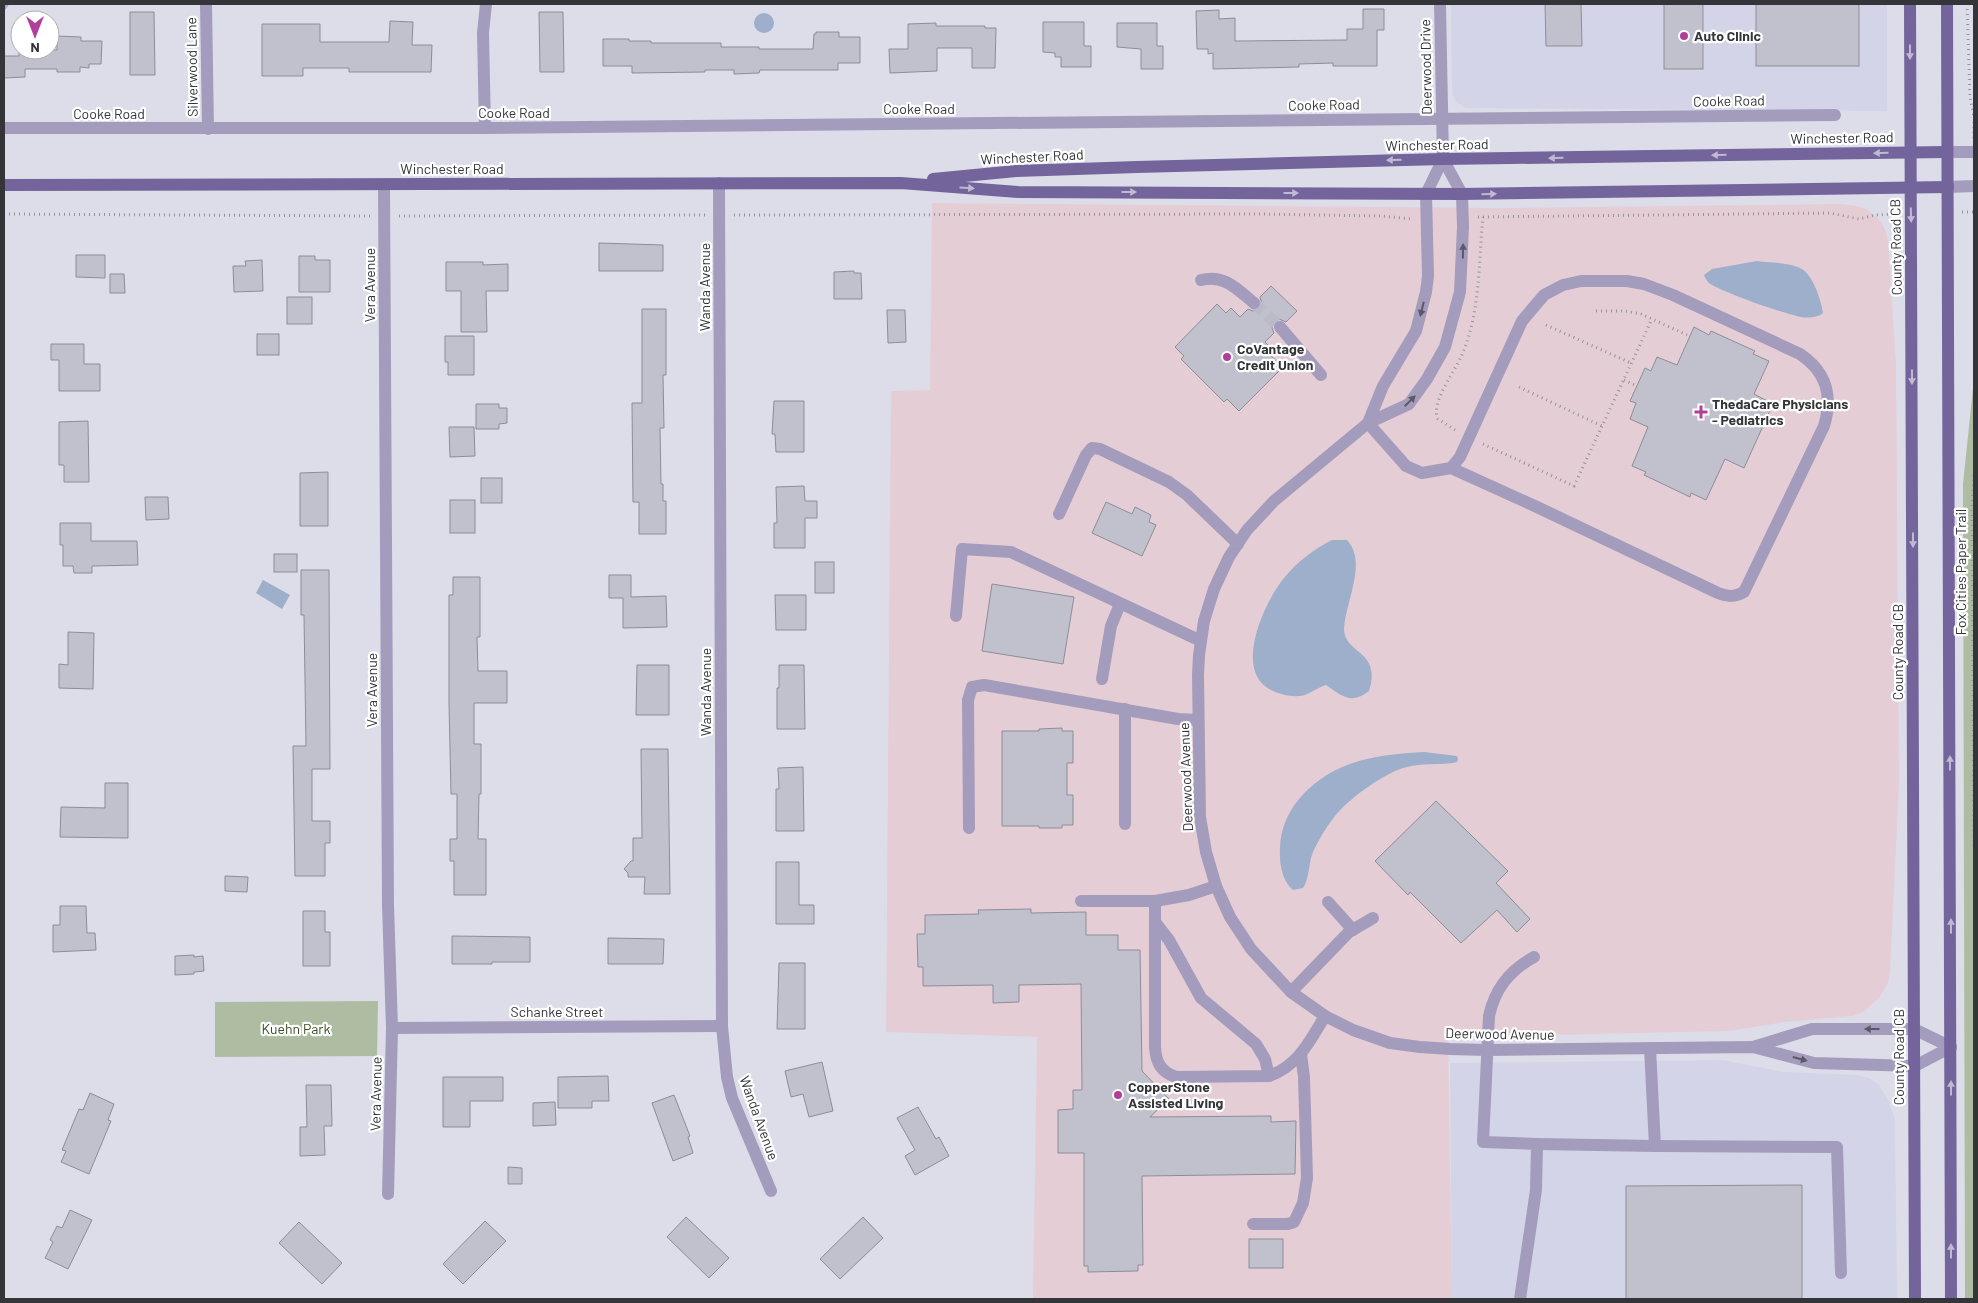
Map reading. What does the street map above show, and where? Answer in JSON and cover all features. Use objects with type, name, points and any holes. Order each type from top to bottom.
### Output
[{"type":"main road","name":"County Road CB","points":[[1910,4],[1915,1299]]},
{"type":"main road","points":[[1947,4],[1951,1299]]},
{"type":"main road","name":"Winchester Road","points":[[900,183],[1016,171],[1443,159],[1947,152]]},
{"type":"main road","name":"Winchester Road","points":[[4,185],[900,183],[1018,192],[1426,194],[1948,187]]},
{"type":"street","name":"Silverwood Lane","points":[[206,4],[208,129]]},
{"type":"street","points":[[485,128],[483,33],[486,4]]},
{"type":"street","name":"Deerwood Drive","points":[[1440,4],[1443,159]]},
{"type":"street","name":"Cooke Road","points":[[4,128],[485,128],[1835,115]]},
{"type":"street","name":"Winchester Road","points":[[1947,152],[1974,152]]},
{"type":"street","name":"Deerwood Avenue","points":[[1368,423],[1383,386],[1406,352],[1418,323],[1428,276],[1426,194],[1443,159]]},
{"type":"street","name":"Deerwood Avenue","points":[[1443,159],[1462,194],[1462,274],[1460,292],[1445,347],[1427,379],[1409,404],[1368,423],[1267,508],[1247,530],[1229,557],[1214,589],[1204,621],[1201,641],[1198,720],[1200,817],[1206,852],[1216,886],[1230,918],[1251,949],[1291,992],[1325,1016],[1353,1030],[1390,1043],[1420,1047],[1488,1050],[1753,1047],[1814,1063],[1914,1066],[1951,1047]]},
{"type":"street","name":"Wanda Avenue","points":[[719,183],[722,1026],[727,1077],[732,1098],[771,1191]]},
{"type":"street","name":"Vera Avenue","points":[[384,185],[388,905],[392,1028],[388,1194]]},
{"type":"street","name":"Winchester Road","points":[[1948,187],[1974,186]]},
{"type":"street","points":[[1200,280],[1214,278],[1231,283],[1254,303]]},
{"type":"street","points":[[1368,423],[1406,466],[1422,472],[1451,468],[1729,597],[1738,596],[1744,592],[1824,426],[1828,412],[1826,388],[1814,364],[1800,354],[1673,295],[1644,284],[1627,281],[1581,281],[1563,285],[1544,295],[1522,320],[1469,438],[1460,456],[1451,468]]},
{"type":"street","points":[[1280,327],[1321,375]]},
{"type":"street","points":[[1059,514],[1086,455],[1092,448],[1100,448],[1169,482],[1186,495],[1238,544]]},
{"type":"street","points":[[956,616],[962,549],[1011,552],[1201,641]]},
{"type":"street","points":[[1102,679],[1112,626],[1120,604]]},
{"type":"street","points":[[969,828],[968,700],[972,687],[984,685],[1178,719],[1198,720]]},
{"type":"street","points":[[1125,709],[1126,824]]},
{"type":"street","points":[[1081,901],[1155,901],[1189,895],[1216,886]]},
{"type":"street","points":[[1155,901],[1155,1047],[1159,1067],[1166,1074],[1176,1077],[1269,1076],[1286,1068],[1301,1054],[1325,1016]]},
{"type":"street","points":[[1328,902],[1353,930]]},
{"type":"street","points":[[1291,992],[1353,930],[1373,918]]},
{"type":"street","points":[[1155,922],[1170,940],[1201,998],[1261,1050],[1269,1076]]},
{"type":"street","points":[[1534,957],[1520,964],[1497,989],[1492,1002],[1489,1016],[1483,1142],[1655,1146],[1837,1147],[1841,1273]]},
{"type":"street","name":"Schanke Street","points":[[392,1028],[722,1026]]},
{"type":"street","name":"Deerwood Avenue","points":[[1753,1047],[1812,1029],[1914,1029],[1951,1047]]},
{"type":"street","points":[[1650,1048],[1655,1146]]},
{"type":"street","points":[[1253,1224],[1288,1224],[1294,1222],[1303,1203],[1307,1178],[1304,1077],[1301,1054]]},
{"type":"street","points":[[1520,1299],[1536,1190],[1537,1144]]},
{"type":"path","points":[[1967,4],[1970,97],[1974,117]]},
{"type":"path","points":[[1948,212],[1974,212]]},
{"type":"path","points":[[1462,216],[1830,213],[1859,219],[1875,215],[1910,213]]},
{"type":"path","points":[[4,214],[384,216],[1260,214],[1382,216],[1407,219],[1426,217]]},
{"type":"path","points":[[1483,217],[1478,286],[1473,321],[1462,354],[1435,409],[1438,419],[1444,425],[1574,486],[1652,319]]},
{"type":"path","points":[[1596,311],[1632,312],[1687,335]]},
{"type":"path","points":[[1546,325],[1631,363]]},
{"type":"path","points":[[1623,379],[1637,386]]},
{"type":"path","points":[[1519,387],[1602,426]]},
{"type":"path","name":"Fox Cities Paper Trail","points":[[1974,475],[1972,529],[1974,850]]},
{"type":"shaded area","points":[[1451,4],[1887,4],[1887,111],[1466,108],[1457,103],[1452,94]]},
{"type":"shaded area","points":[[760,13],[768,13],[774,19],[774,27],[768,33],[760,33],[754,27],[754,19]]},
{"type":"shaded area","points":[[932,203],[1500,208],[1842,204],[1866,209],[1879,219],[1885,229],[1888,241],[1896,365],[1899,783],[1890,973],[1888,983],[1879,998],[1863,1012],[1853,1016],[1784,1022],[1729,1031],[1448,1037],[1452,1299],[1033,1299],[1037,1037],[886,1032],[891,391],[930,390]]},
{"type":"shaded area","points":[[1757,261],[1790,265],[1805,271],[1816,288],[1823,313],[1816,317],[1807,318],[1782,312],[1713,286],[1704,275],[1712,269]]},
{"type":"shaded area","points":[[1332,540],[1347,540],[1353,549],[1356,560],[1354,583],[1344,629],[1350,643],[1367,660],[1371,668],[1372,678],[1369,691],[1357,698],[1352,698],[1342,695],[1326,685],[1301,696],[1292,696],[1271,690],[1260,681],[1254,668],[1253,652],[1261,619],[1276,589],[1289,572],[1306,556]]},
{"type":"shaded area","points":[[263,580],[290,595],[282,609],[256,593]]},
{"type":"shaded area","points":[[1424,752],[1457,756],[1458,759],[1457,762],[1453,763],[1407,767],[1389,774],[1358,794],[1341,809],[1329,824],[1313,852],[1303,888],[1293,890],[1286,882],[1282,871],[1280,848],[1282,832],[1287,818],[1295,804],[1305,793],[1330,773],[1344,766],[1375,757]]},
{"type":"shaded area","points":[[1723,1060],[1784,1072],[1857,1075],[1869,1078],[1879,1085],[1888,1100],[1895,1119],[1897,1299],[1452,1299],[1450,1063]]},
{"type":"green space","points":[[1974,237],[1974,1299],[1965,1299],[1963,484],[1973,388]]},
{"type":"green space","name":"Kuehn Park","points":[[378,1001],[377,1056],[215,1057],[215,1002]]},
{"type":"building","points":[[1545,4],[1581,4],[1582,46],[1546,46]]},
{"type":"building","name":"Auto Clinic","points":[[1664,4],[1703,4],[1703,69],[1664,69]]},
{"type":"building","points":[[1756,4],[1859,4],[1859,66],[1756,66]]},
{"type":"building","points":[[1363,9],[1384,9],[1384,30],[1377,30],[1377,66],[1333,66],[1333,63],[1299,64],[1299,67],[1213,69],[1213,53],[1208,54],[1208,49],[1197,49],[1196,11],[1219,10],[1219,19],[1235,18],[1235,41],[1347,40],[1347,29],[1363,29]]},
{"type":"building","points":[[130,12],[154,12],[155,75],[130,75]]},
{"type":"building","points":[[539,12],[563,12],[564,72],[540,72]]},
{"type":"building","points":[[390,21],[413,22],[412,45],[432,45],[431,72],[349,72],[349,68],[303,68],[303,76],[262,76],[262,24],[320,24],[320,42],[389,42]]},
{"type":"building","points":[[1043,22],[1084,22],[1084,46],[1091,46],[1091,67],[1061,67],[1061,57],[1055,57],[1055,53],[1043,52]]},
{"type":"building","points":[[936,23],[936,26],[985,26],[985,28],[996,28],[995,68],[972,68],[972,48],[937,48],[937,71],[890,73],[889,49],[908,49],[908,24]]},
{"type":"building","points":[[1117,23],[1157,23],[1157,46],[1163,46],[1163,69],[1141,69],[1141,49],[1117,47]]},
{"type":"building","points":[[816,32],[839,32],[839,37],[860,37],[860,63],[838,63],[838,70],[760,70],[759,73],[734,74],[734,70],[632,73],[632,66],[603,66],[603,39],[629,39],[629,41],[651,41],[651,43],[721,43],[721,47],[759,47],[759,49],[813,49],[814,34]]},
{"type":"building","points":[[60,36],[81,37],[81,41],[102,41],[101,64],[89,64],[89,68],[80,67],[80,72],[57,72],[57,69],[25,69],[25,77],[4,78],[4,56],[10,56],[10,60],[60,60]]},
{"type":"building","points":[[599,243],[663,245],[663,271],[599,271]]},
{"type":"building","points":[[76,255],[105,255],[105,278],[76,277]]},
{"type":"building","points":[[299,256],[315,256],[315,260],[330,260],[330,292],[299,292]]},
{"type":"building","points":[[262,260],[263,291],[234,292],[233,266],[246,266],[245,261]]},
{"type":"building","points":[[446,262],[483,262],[483,265],[508,264],[508,291],[486,291],[487,332],[461,332],[461,291],[446,291]]},
{"type":"building","points":[[854,271],[854,273],[861,273],[862,299],[834,299],[834,272]]},
{"type":"building","points":[[110,274],[124,274],[125,293],[110,293]]},
{"type":"building","name":"CoVantage Credit Union","points":[[1271,286],[1297,311],[1286,322],[1279,319],[1274,321],[1272,328],[1274,333],[1265,342],[1274,351],[1270,355],[1283,367],[1239,411],[1227,399],[1224,402],[1181,359],[1184,356],[1175,347],[1217,304],[1226,313],[1231,308],[1240,317],[1248,309],[1253,311],[1260,309],[1262,304],[1260,297]]},
{"type":"building","points":[[287,297],[312,297],[312,324],[287,324]]},
{"type":"building","points":[[642,309],[666,309],[666,375],[663,375],[664,428],[660,428],[661,484],[663,484],[663,501],[666,501],[666,534],[639,534],[639,502],[633,502],[632,403],[642,403]]},
{"type":"building","points":[[887,310],[905,310],[906,342],[888,343]]},
{"type":"building","name":"ThedaCare Physicians - Pediatrics","points":[[1694,327],[1709,335],[1711,331],[1755,351],[1753,354],[1769,361],[1754,394],[1773,404],[1744,468],[1725,459],[1706,500],[1691,493],[1690,497],[1644,475],[1646,472],[1632,466],[1648,427],[1630,419],[1636,403],[1630,401],[1645,368],[1651,371],[1657,357],[1677,365]]},
{"type":"building","points":[[257,334],[279,334],[279,355],[257,355]]},
{"type":"building","points":[[445,336],[474,336],[474,375],[448,375],[448,362],[445,362]]},
{"type":"building","points":[[51,344],[84,344],[84,364],[100,364],[100,391],[59,391],[59,360],[51,360]]},
{"type":"building","points":[[774,401],[804,401],[804,452],[776,452],[775,434],[772,434]]},
{"type":"building","points":[[476,404],[499,404],[499,408],[507,408],[507,423],[499,424],[499,429],[476,429]]},
{"type":"building","points":[[88,421],[89,482],[64,482],[64,465],[59,465],[59,422]]},
{"type":"building","points":[[449,427],[474,427],[475,456],[450,457]]},
{"type":"building","points":[[328,472],[328,526],[300,526],[300,473]]},
{"type":"building","points":[[481,478],[502,478],[502,503],[481,503]]},
{"type":"building","points":[[804,486],[805,501],[817,501],[817,518],[805,518],[805,548],[774,548],[774,523],[777,523],[776,487]]},
{"type":"building","points":[[145,497],[168,497],[169,519],[146,520]]},
{"type":"building","points":[[450,500],[475,500],[475,533],[450,533]]},
{"type":"building","points":[[1106,502],[1132,514],[1135,507],[1151,515],[1149,522],[1156,525],[1142,556],[1092,533]]},
{"type":"building","points":[[60,523],[91,523],[91,541],[137,541],[138,565],[92,566],[92,573],[74,573],[73,566],[63,566],[63,545],[60,545]]},
{"type":"building","points":[[274,554],[297,554],[297,572],[274,572]]},
{"type":"building","points":[[815,562],[834,562],[834,593],[815,593]]},
{"type":"building","points":[[301,570],[329,570],[330,769],[312,769],[312,821],[330,821],[330,843],[325,843],[325,876],[295,876],[293,746],[306,746],[304,615],[301,615]]},
{"type":"building","points":[[609,575],[631,575],[631,597],[666,596],[667,627],[623,628],[623,598],[609,598]]},
{"type":"building","points":[[453,577],[480,577],[480,637],[477,637],[478,671],[507,671],[507,703],[474,703],[474,744],[481,744],[481,794],[479,794],[478,839],[486,839],[486,895],[454,895],[454,861],[450,861],[450,839],[457,839],[457,794],[451,794],[449,703],[449,595],[453,595]]},
{"type":"building","points":[[992,584],[1074,597],[1063,664],[982,651]]},
{"type":"building","points":[[775,595],[806,595],[806,630],[776,630]]},
{"type":"building","points":[[68,632],[94,633],[93,689],[59,688],[59,664],[68,665]]},
{"type":"building","points":[[637,665],[669,665],[669,715],[636,715]]},
{"type":"building","points":[[779,665],[804,665],[805,729],[777,729]]},
{"type":"building","points":[[1062,728],[1062,731],[1073,731],[1073,763],[1067,763],[1067,795],[1073,795],[1073,825],[1062,825],[1062,828],[1002,826],[1002,731],[1039,731],[1039,729]]},
{"type":"building","points":[[641,749],[668,749],[670,894],[644,894],[645,877],[628,877],[628,873],[624,869],[633,861],[633,838],[642,838]]},
{"type":"building","points":[[803,767],[804,831],[776,831],[776,789],[779,789],[778,768]]},
{"type":"building","points":[[105,783],[128,783],[128,838],[60,837],[61,807],[105,808]]},
{"type":"building","points":[[1436,801],[1508,871],[1496,883],[1530,919],[1517,932],[1497,910],[1461,943],[1410,892],[1408,895],[1375,861]]},
{"type":"building","points":[[776,862],[799,862],[799,905],[814,905],[814,924],[776,924]]},
{"type":"building","points":[[225,876],[248,877],[247,892],[225,891]]},
{"type":"building","points":[[60,906],[86,906],[87,933],[95,933],[96,950],[53,952],[53,925],[60,925]]},
{"type":"building","name":"CopperStone Assisted Living","points":[[1031,909],[1031,913],[1086,912],[1086,935],[1118,935],[1118,950],[1140,950],[1142,1071],[1169,1099],[1150,1117],[1271,1116],[1271,1122],[1296,1121],[1295,1174],[1142,1176],[1143,1265],[1138,1265],[1138,1271],[1088,1272],[1088,1266],[1084,1266],[1084,1153],[1058,1153],[1058,1110],[1073,1109],[1073,1090],[1082,1090],[1081,984],[1019,985],[1019,1002],[993,1003],[993,985],[923,986],[923,967],[918,967],[917,934],[925,934],[925,915],[979,914],[978,910]]},
{"type":"building","points":[[303,911],[325,911],[325,932],[330,932],[330,966],[303,966]]},
{"type":"building","points":[[452,936],[530,937],[530,962],[452,964]]},
{"type":"building","points":[[608,938],[664,939],[663,964],[608,964]]},
{"type":"building","points":[[194,955],[194,957],[203,956],[204,971],[194,972],[194,974],[175,975],[175,956]]},
{"type":"building","points":[[779,963],[805,963],[805,1029],[777,1029]]},
{"type":"building","points":[[822,1062],[833,1111],[809,1117],[803,1094],[791,1097],[785,1071]]},
{"type":"building","points":[[608,1076],[609,1101],[592,1101],[592,1108],[558,1108],[558,1077]]},
{"type":"building","points":[[443,1077],[503,1077],[503,1101],[470,1101],[470,1127],[443,1127]]},
{"type":"building","points":[[306,1085],[331,1085],[332,1126],[324,1126],[325,1155],[300,1156],[300,1127],[307,1127]]},
{"type":"building","points":[[90,1093],[114,1104],[108,1120],[111,1121],[89,1174],[61,1162],[66,1151],[62,1150],[79,1109],[83,1110]]},
{"type":"building","points":[[674,1095],[690,1136],[688,1137],[693,1153],[673,1161],[652,1103]]},
{"type":"building","points":[[555,1102],[556,1125],[533,1126],[533,1103]]},
{"type":"building","points":[[918,1107],[936,1139],[939,1137],[949,1156],[915,1175],[905,1156],[915,1150],[897,1118]]},
{"type":"building","points":[[508,1167],[522,1168],[522,1184],[508,1184]]},
{"type":"building","points":[[1802,1185],[1802,1299],[1626,1299],[1626,1186]]},
{"type":"building","points":[[70,1210],[92,1220],[68,1269],[45,1258],[53,1242],[50,1240],[57,1226],[62,1228]]},
{"type":"building","points":[[686,1217],[729,1258],[709,1278],[667,1237]]},
{"type":"building","points":[[863,1217],[883,1238],[840,1279],[820,1259]]},
{"type":"building","points":[[485,1221],[506,1241],[463,1284],[443,1264]]},
{"type":"building","points":[[299,1222],[342,1263],[322,1284],[279,1243]]},
{"type":"building","points":[[1249,1239],[1283,1239],[1283,1268],[1249,1268]]},
{"type":"tunnel","points":[[1254,303],[1280,327]]},
{"type":"place","name":"Auto Clinic","points":[[1684,36]]},
{"type":"place","name":"CoVantage Credit Union","points":[[1227,357]]},
{"type":"place","name":"ThedaCare Physicians - Pediatrics","points":[[1701,412]]},
{"type":"place","name":"CopperStone Assisted Living","points":[[1118,1095]]}]
